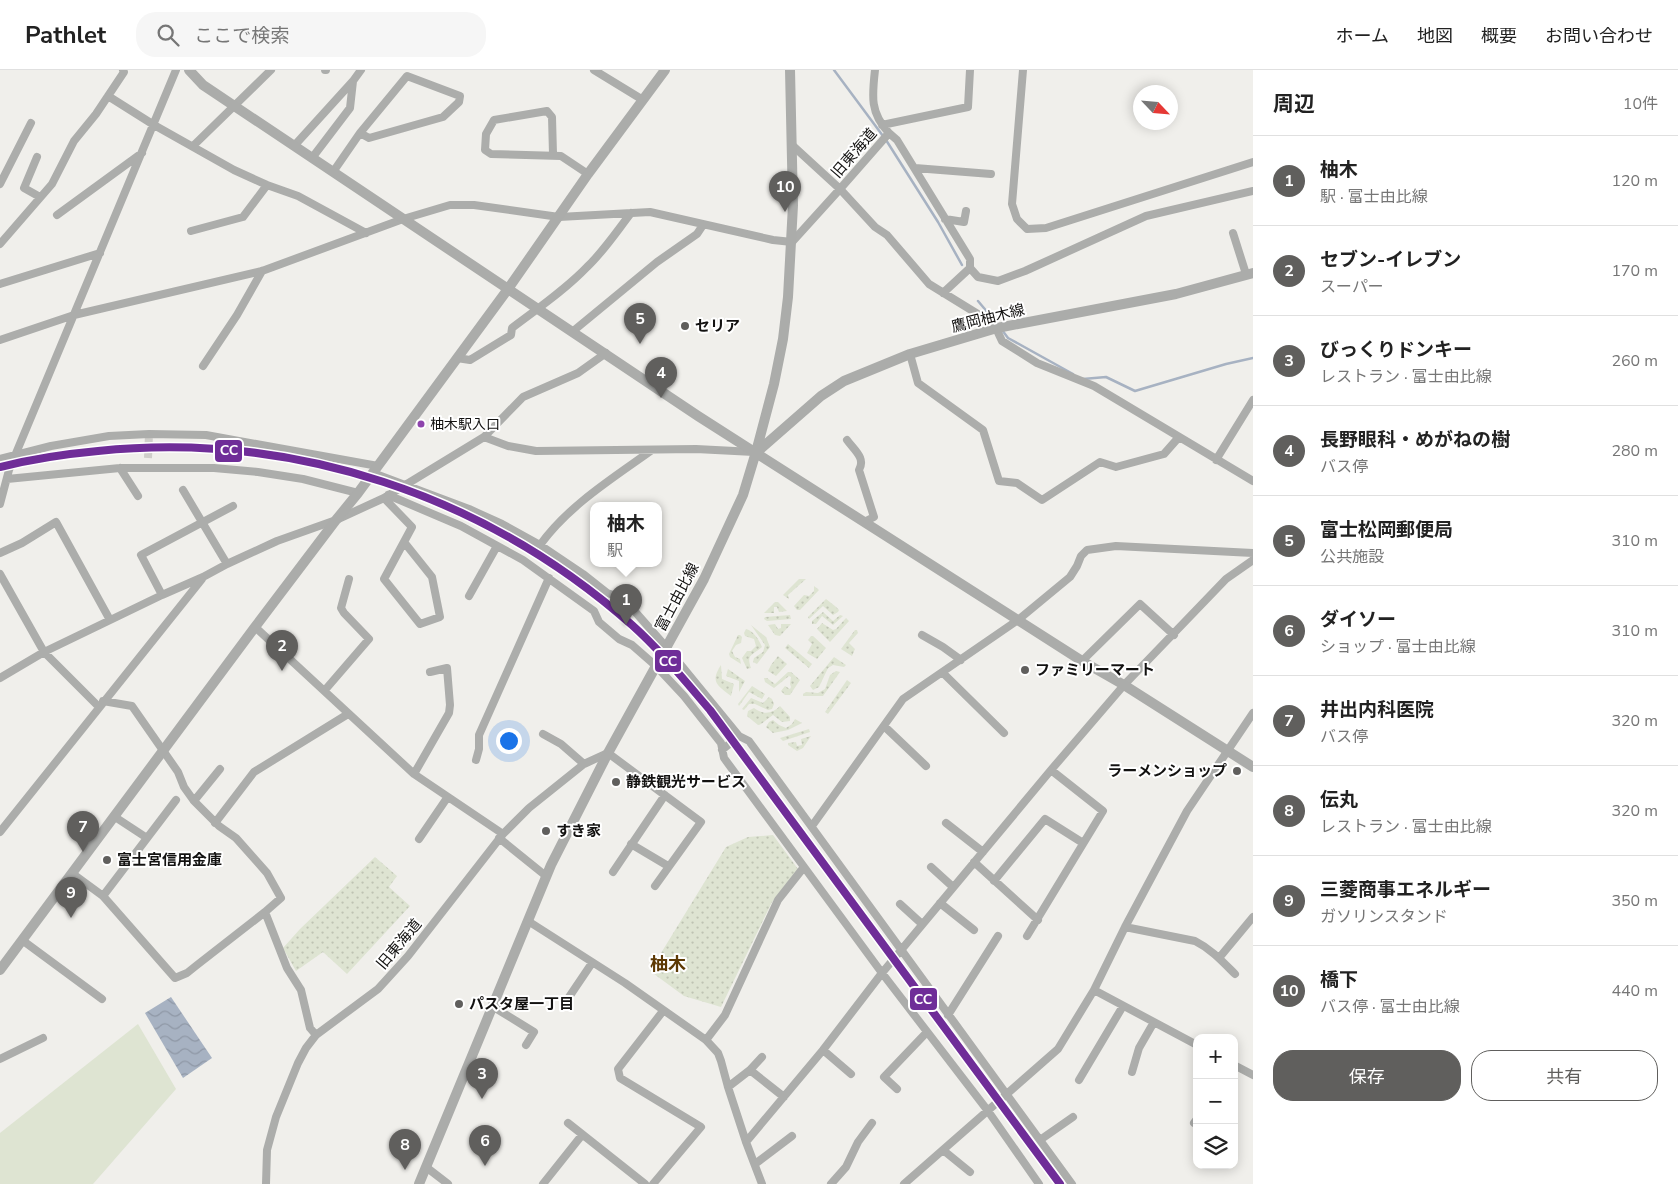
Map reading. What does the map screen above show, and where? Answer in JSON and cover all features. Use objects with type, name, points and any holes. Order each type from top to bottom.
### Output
[{"type":"street","points":[[0,244],[52,184],[74,141],[96,114],[124,72],[123,70]]},
{"type":"street","points":[[0,504],[16,454],[176,70]]},
{"type":"street","points":[[189,70],[203,85],[698,416],[1082,661],[1124,685],[1253,767]]},
{"type":"street","points":[[193,146],[271,70]]},
{"type":"street","points":[[294,146],[362,70]]},
{"type":"street","points":[[594,70],[643,100]]},
{"type":"street","points":[[0,970],[255,627],[375,470],[665,70]]},
{"type":"street","name":"富士由比線","points":[[419,1184],[546,876],[608,753],[708,571],[743,495],[774,384],[783,339],[788,297],[792,242],[790,70]]},
{"type":"street","name":"旧東海道","points":[[792,242],[889,133],[882,125],[872,100],[875,70]]},
{"type":"street","points":[[882,125],[968,107],[970,70]]},
{"type":"street","points":[[1023,70],[1012,204],[1017,219],[1027,229],[1046,228],[1253,162]]},
{"type":"street","points":[[333,172],[360,133],[407,76],[460,96],[459,102],[443,117],[369,138],[360,133]]},
{"type":"street","points":[[312,158],[350,108],[353,81]]},
{"type":"street","points":[[108,96],[154,125],[234,170],[298,196],[366,233]]},
{"type":"street","points":[[553,154],[552,117],[547,110],[494,120],[486,134],[485,150],[491,154],[553,154],[562,156],[588,174]]},
{"type":"street","points":[[0,184],[31,123]]},
{"type":"street","points":[[889,133],[897,140],[970,259],[970,268],[978,277],[998,281],[1025,271],[1146,216],[1253,191]]},
{"type":"street","points":[[792,145],[840,190],[875,227],[887,235],[929,284],[983,316],[997,328],[1002,341],[1037,363],[1094,386],[1253,481]]},
{"type":"street","points":[[57,215],[143,152]]},
{"type":"street","points":[[38,157],[24,188],[40,197]]},
{"type":"street","points":[[915,168],[991,174]]},
{"type":"street","points":[[191,231],[243,217],[267,185]]},
{"type":"street","points":[[0,340],[74,315],[262,271],[403,219],[450,205],[474,205],[559,217],[650,212],[773,240],[792,242]]},
{"type":"street","points":[[945,219],[964,222],[966,211]]},
{"type":"street","points":[[457,358],[470,360],[511,335],[512,328],[587,267],[611,240],[631,213]]},
{"type":"street","points":[[572,332],[657,262],[697,234],[703,225]]},
{"type":"street","points":[[1233,233],[1249,274]]},
{"type":"street","points":[[0,284],[100,253]]},
{"type":"street","points":[[943,293],[970,268]]},
{"type":"street","points":[[203,366],[237,315],[262,271]]},
{"type":"street","name":"鷹岡柚木線","points":[[756,452],[821,396],[844,381],[910,354],[997,328],[1176,294],[1249,274]]},
{"type":"street","points":[[0,678],[44,652],[227,564],[277,541],[336,520],[407,486],[484,437],[523,397],[578,373],[606,353]]},
{"type":"street","points":[[910,354],[918,383],[983,430],[999,481],[1017,483],[1042,500],[1100,462],[1116,467],[1164,454],[1179,437]]},
{"type":"street","points":[[1216,460],[1253,400]]},
{"type":"street","points":[[0,459],[51,446],[109,436],[149,434],[206,435],[375,470],[407,486],[469,509],[540,545],[583,574],[607,594],[622,598],[667,648],[738,736],[749,741],[1072,1184]]},
{"type":"street","points":[[484,437],[508,446],[536,451],[696,449],[756,452]]},
{"type":"street","points":[[847,440],[861,457],[862,464],[858,470],[874,517],[864,522]]},
{"type":"street","points":[[540,545],[554,528],[585,499],[652,450]]},
{"type":"street","points":[[148,458],[148,468]]},
{"type":"street","points":[[7,479],[120,468],[204,468],[258,472],[358,493]]},
{"type":"street","points":[[120,468],[138,496]]},
{"type":"street","points":[[184,490],[227,564]]},
{"type":"street","points":[[386,496],[412,527],[384,579],[420,624],[440,617],[432,576],[404,542]]},
{"type":"street","points":[[386,496],[432,512],[523,560],[594,612],[599,622],[619,639],[632,645],[656,666],[684,696],[721,743],[724,758],[882,973],[988,1111],[1039,1184]]},
{"type":"street","points":[[162,595],[141,554],[233,506]]},
{"type":"street","points":[[0,553],[22,543],[56,522],[110,620]]},
{"type":"street","points":[[470,596],[497,546]]},
{"type":"street","points":[[812,826],[903,699],[1018,620],[1070,577],[1081,556],[1087,550],[1116,546],[1253,553]]},
{"type":"street","points":[[746,1142],[823,1050],[922,924],[1124,685],[1226,579],[1253,560]]},
{"type":"street","points":[[0,574],[44,652],[101,704],[132,706],[178,772],[184,787],[194,801],[216,823],[236,838],[267,873],[281,898],[187,973],[175,978],[103,896],[73,874]]},
{"type":"street","points":[[0,832],[203,577]]},
{"type":"street","points":[[476,760],[479,749],[479,735],[549,578]]},
{"type":"street","points":[[324,690],[369,639],[341,608],[349,579]]},
{"type":"street","points":[[1082,661],[1140,604],[1174,635]]},
{"type":"street","points":[[255,627],[414,774],[501,836],[546,876]]},
{"type":"street","points":[[922,635],[961,660]]},
{"type":"street","points":[[414,774],[445,720],[450,705],[447,668],[430,672]]},
{"type":"street","points":[[943,673],[1004,733]]},
{"type":"street","points":[[904,1184],[1058,1049],[1094,990],[1124,927],[1188,811],[1253,713]]},
{"type":"street","points":[[216,823],[254,772],[348,714]]},
{"type":"street","points":[[884,726],[926,766]]},
{"type":"street","points":[[543,734],[561,744],[584,764]]},
{"type":"street","points":[[722,750],[738,736]]},
{"type":"street","points":[[608,753],[701,822],[655,886]]},
{"type":"street","name":"旧東海道","points":[[266,1184],[267,1150],[276,1117],[298,1062],[316,1035],[378,989],[408,956],[501,836],[530,808],[584,764],[608,753]]},
{"type":"street","points":[[194,801],[220,769]]},
{"type":"street","points":[[1027,936],[1102,811],[1051,770]]},
{"type":"street","points":[[613,872],[665,795]]},
{"type":"street","points":[[419,839],[447,798]]},
{"type":"street","points":[[103,896],[176,800]]},
{"type":"street","points":[[115,817],[147,838]]},
{"type":"street","points":[[994,881],[1045,819],[1083,843]]},
{"type":"street","points":[[946,823],[983,852]]},
{"type":"street","points":[[631,844],[668,866]]},
{"type":"street","points":[[974,862],[1038,920]]},
{"type":"street","points":[[930,866],[953,887]]},
{"type":"street","points":[[706,1040],[725,1014],[778,900],[804,867]]},
{"type":"street","points":[[940,903],[974,930]]},
{"type":"street","points":[[900,904],[922,924]]},
{"type":"street","points":[[265,912],[288,968],[301,990],[310,1028],[316,1035]]},
{"type":"street","points":[[1219,958],[1253,917]]},
{"type":"street","points":[[528,921],[625,983],[706,1040],[718,1053],[746,1142],[762,1184]]},
{"type":"street","points":[[1124,927],[1195,941],[1205,946],[1235,974]]},
{"type":"street","points":[[948,1015],[998,936]]},
{"type":"street","points":[[22,940],[102,999]]},
{"type":"street","points":[[567,1000],[592,963]]},
{"type":"street","points":[[1094,990],[1193,1043]]},
{"type":"street","points":[[492,1006],[534,1032],[526,1045]]},
{"type":"street","points":[[1079,1080],[1123,1006]]},
{"type":"street","points":[[654,1184],[701,1127],[620,1078],[618,1069],[663,1011]]},
{"type":"street","points":[[1132,1072],[1139,1048],[1154,1022]]},
{"type":"street","points":[[897,1089],[884,1077],[927,1032]]},
{"type":"street","points":[[0,1058],[43,1038]]},
{"type":"street","points":[[823,1050],[851,1074]]},
{"type":"street","points":[[728,1087],[750,1070],[762,1057]]},
{"type":"street","points":[[1238,1067],[1253,1075]]},
{"type":"street","points":[[750,1070],[784,1097]]},
{"type":"street","points":[[1040,1140],[1073,1117]]},
{"type":"street","points":[[568,1123],[645,1184]]},
{"type":"street","points":[[831,1184],[846,1168],[858,1142],[872,1123]]},
{"type":"street","points":[[543,1184],[582,1135]]},
{"type":"street","points":[[755,1164],[792,1136]]},
{"type":"street","points":[[943,1150],[970,1172]]},
{"type":"street","points":[[426,1167],[448,1184]]},
{"type":"green space","points":[[799,579],[806,579],[788,595],[789,599],[783,595]]},
{"type":"green space","points":[[814,586],[819,590],[800,610],[797,610],[794,606],[804,595],[809,596],[814,591]]},
{"type":"green space","points":[[826,599],[839,610],[838,612],[833,615],[823,606],[809,619],[808,617]]},
{"type":"green space","points":[[775,602],[778,602],[787,611],[779,612],[777,607],[774,607],[774,613],[764,613]]},
{"type":"green space","points":[[823,612],[833,621],[840,615],[843,616],[833,625],[822,616],[816,624],[812,624],[812,621]]},
{"type":"green space","points":[[790,615],[791,619],[767,621],[764,619],[765,617]]},
{"type":"green space","points":[[846,618],[849,621],[830,642],[817,629],[822,623],[833,630],[836,629]]},
{"type":"green space","points":[[775,624],[778,629],[781,628],[781,624],[791,624],[780,636],[775,635],[768,625]]},
{"type":"green space","points":[[751,625],[766,637],[770,647],[757,664],[753,662],[754,658],[763,652],[765,645]]},
{"type":"green space","points":[[746,629],[754,634],[762,647],[751,656],[749,660],[751,668],[747,669],[742,658],[747,651],[751,651],[756,646],[754,639],[745,636]]},
{"type":"green space","points":[[855,630],[858,633],[849,643],[855,649],[852,656],[841,649]]},
{"type":"green space","points":[[738,635],[742,637],[741,643],[736,645],[732,651],[735,657],[740,659],[741,664],[730,657],[729,654]]},
{"type":"green space","points":[[811,636],[826,648],[817,659],[807,653],[812,644],[808,640]]},
{"type":"green space","points":[[788,644],[812,664],[809,668],[785,648]]},
{"type":"green space","points":[[778,656],[787,664],[776,676],[768,671]]},
{"type":"green space","points":[[834,657],[846,665],[844,667],[833,665],[828,668],[819,687],[813,690],[810,686]]},
{"type":"green space","points":[[721,665],[722,679],[734,684],[731,696],[717,683],[716,675]]},
{"type":"green space","points":[[728,669],[745,681],[739,692],[739,681],[726,676]]},
{"type":"green space","points":[[836,671],[840,672],[823,696],[803,696],[806,692],[818,693],[825,689],[830,675]]},
{"type":"green space","points":[[788,672],[791,672],[800,680],[790,695],[785,695],[781,691],[785,686],[790,689],[791,677],[789,676],[774,688],[765,682],[764,678],[767,678],[775,684]]},
{"type":"green space","points":[[847,680],[851,683],[828,714],[825,712]]},
{"type":"green space","points":[[752,686],[765,694],[762,699],[749,692],[739,706],[738,704]]},
{"type":"green space","points":[[769,697],[774,704],[772,709],[768,710],[755,704],[749,704],[744,710],[742,709],[751,698],[763,703]]},
{"type":"green space","points":[[780,706],[790,717],[790,721],[782,722],[773,715],[758,725],[747,716],[748,711],[754,708],[767,713],[774,711]]},
{"type":"green space","points":[[795,719],[802,723],[788,730],[773,733],[766,727],[773,720],[786,728]]},
{"type":"green space","points":[[809,729],[810,732],[783,741],[780,738]]},
{"type":"green space","points":[[811,736],[803,748],[797,751],[788,745],[788,743],[796,742],[797,746],[802,745],[801,739]]},
{"type":"green space","points":[[773,835],[798,869],[772,902],[721,1007],[684,996],[650,971],[726,847],[748,837]]},
{"type":"green space","points":[[375,857],[397,876],[389,887],[410,906],[347,974],[323,952],[296,971],[283,948],[300,929]]},
{"type":"green space","points":[[138,1024],[176,1089],[93,1184],[0,1184],[0,1133]]},
{"type":"water","points":[[171,997],[212,1058],[183,1078],[145,1013]]},
{"type":"waterway","points":[[834,70],[883,136]]},
{"type":"waterway","points":[[886,140],[938,222],[962,265]]},
{"type":"waterway","points":[[978,301],[994,320]]},
{"type":"waterway","points":[[1002,330],[1008,338],[1073,374]]},
{"type":"waterway","points":[[1083,379],[1106,377],[1135,391],[1253,358]]},
{"type":"tunnel","points":[[148,458],[149,434]]},
{"type":"transit line","name":"CC","points":[[0,467],[36,459],[86,452],[171,447],[243,451],[314,463],[383,482],[450,508],[514,540],[575,579],[643,635],[710,710],[1060,1184]]},
{"type":"place","name":"橋下","points":[[785,212]]},
{"type":"place","name":"セリア","points":[[685,326]]},
{"type":"place","name":"富士松岡郵便局","points":[[640,344]]},
{"type":"place","name":"長野眼科・めがねの樹","points":[[661,398]]},
{"type":"place","name":"柚木駅入口","points":[[421,424]]},
{"type":"place","name":"柚木","points":[[626,625]]},
{"type":"place","name":"ファミリーマート","points":[[1025,670]]},
{"type":"place","name":"セブン-イレブン","points":[[282,671]]},
{"type":"place","name":"ラーメンショップ","points":[[1237,771]]},
{"type":"place","name":"静鉄観光サービス","points":[[616,782]]},
{"type":"place","name":"すき家","points":[[546,831]]},
{"type":"place","name":"井出内科医院","points":[[83,852]]},
{"type":"place","name":"富士宮信用金庫","points":[[107,860]]},
{"type":"place","name":"三菱商事エネルギー","points":[[71,918]]},
{"type":"place","name":"パスタ屋一丁目","points":[[459,1004]]},
{"type":"place","name":"びっくりドンキー","points":[[482,1099]]},
{"type":"place","name":"ダイソー","points":[[485,1166]]},
{"type":"place","name":"伝丸","points":[[405,1170]]},
{"type":"district","name":"柚木","points":[[668,964]]}]
